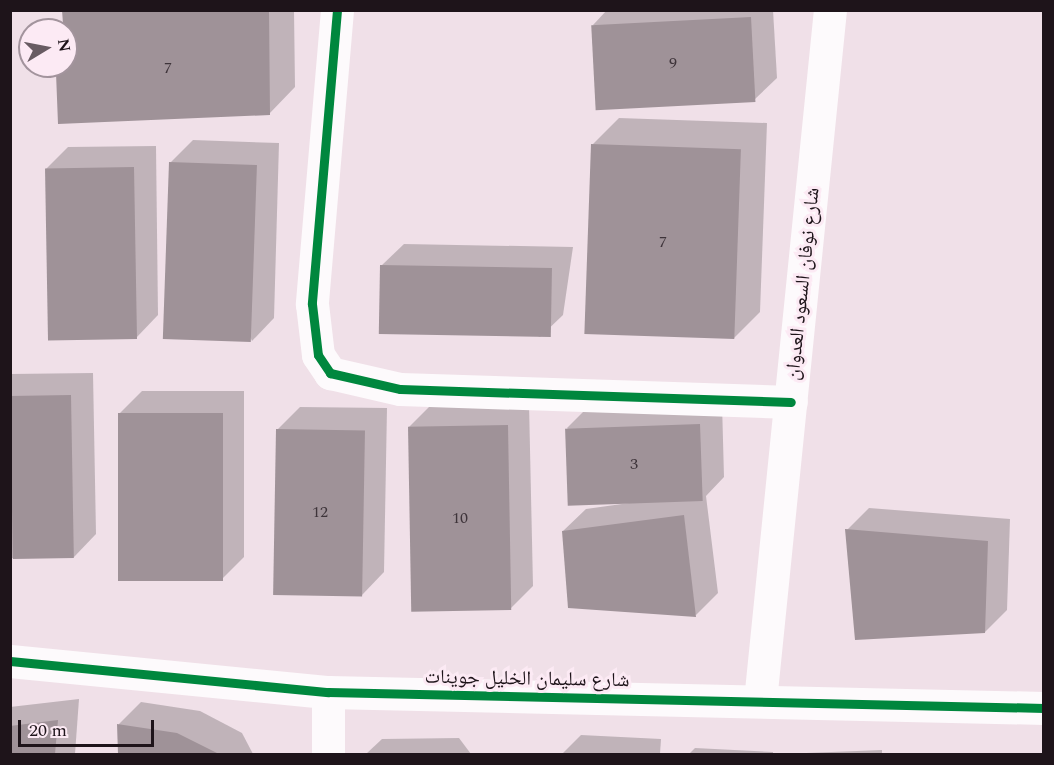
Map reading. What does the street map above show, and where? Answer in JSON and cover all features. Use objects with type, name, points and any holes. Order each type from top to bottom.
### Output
[{"type":"street","points":[[337,10],[312,304],[318,355],[330,373],[400,389],[791,402]]},
{"type":"street","name":"شارع نوفان السعود العدوان","points":[[760,701],[830,10]]},
{"type":"street","name":"شارع سليمان الخليل جوينات","points":[[10,661],[328,692],[760,701],[1038,713]]},
{"type":"street","points":[[327,754],[328,692]]},
{"type":"building","points":[[62,10],[269,10],[270,115],[58,124],[56,78],[78,78],[78,18],[63,18]]},
{"type":"building","points":[[751,17],[755,102],[596,110],[591,25]]},
{"type":"building","points":[[591,144],[741,149],[734,339],[584,334]]},
{"type":"building","points":[[169,162],[257,165],[251,342],[163,339]]},
{"type":"building","points":[[134,167],[137,339],[48,341],[45,169]]},
{"type":"building","points":[[380,265],[552,268],[551,337],[379,334]]},
{"type":"building","points":[[71,395],[74,558],[13,559],[10,396]]},
{"type":"building","points":[[118,413],[223,413],[223,581],[118,581]]},
{"type":"building","points":[[700,424],[703,501],[568,506],[565,429]]},
{"type":"building","points":[[508,425],[511,610],[411,612],[408,427]]},
{"type":"building","points":[[276,429],[365,431],[362,597],[273,595]]},
{"type":"building","points":[[684,515],[696,617],[568,608],[562,531]]},
{"type":"building","points":[[845,529],[988,541],[985,633],[855,640]]},
{"type":"building","points":[[58,720],[55,754],[10,754],[10,726]]},
{"type":"building","points":[[117,724],[177,733],[219,754],[118,754]]},
{"type":"cycle path","points":[[337,10],[312,304],[318,355],[330,373],[400,389],[791,402]]},
{"type":"cycle path","points":[[10,661],[328,692],[1044,708]]}]
